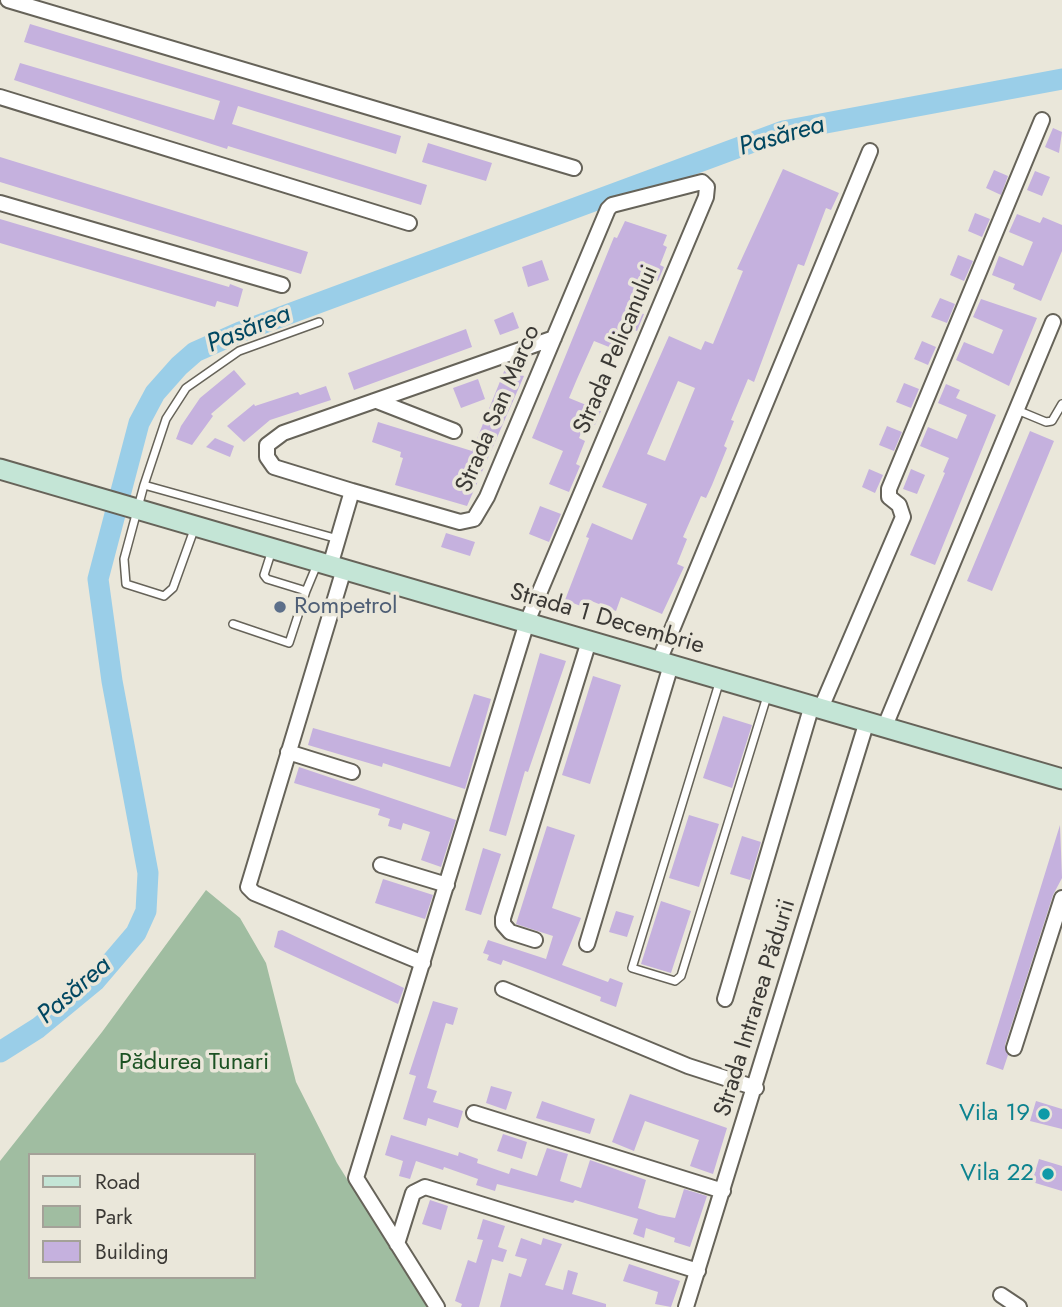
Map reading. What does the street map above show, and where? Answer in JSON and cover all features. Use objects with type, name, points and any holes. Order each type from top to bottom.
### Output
[{"type":"main road","name":"Strada 1 Decembrie","points":[[0,470],[1062,779]]},
{"type":"street","points":[[0,9],[6,0],[574,168]]},
{"type":"street","points":[[0,97],[409,223]]},
{"type":"street","points":[[725,999],[817,706],[903,517],[899,505],[889,497],[889,489],[1042,120]]},
{"type":"street","points":[[587,944],[665,663],[870,151]]},
{"type":"street","name":"Strada Pelicanului","points":[[527,622],[706,197],[707,187],[696,181],[612,205]]},
{"type":"street","points":[[0,203],[282,285]]},
{"type":"street","name":"Strada San Marco","points":[[352,492],[452,520],[468,522],[474,519],[488,497],[612,205]]},
{"type":"street","name":"Strada Intrarea Pădurii","points":[[686,1307],[755,1088],[876,724],[1057,324]]},
{"type":"street","points":[[423,963],[250,890],[249,879],[288,752],[331,566],[352,492],[274,467],[267,457],[267,445],[283,433],[554,338]]},
{"type":"street","points":[[377,401],[454,431]]},
{"type":"street","points":[[438,1307],[356,1178],[527,622]]},
{"type":"street","points":[[535,940],[510,932],[503,924],[503,918],[589,641]]},
{"type":"street","points":[[288,752],[352,772]]},
{"type":"street","points":[[381,865],[447,885]]},
{"type":"street","points":[[1014,1048],[1062,898]]},
{"type":"street","points":[[503,989],[688,1066],[755,1088]]},
{"type":"street","points":[[474,1113],[723,1191]]},
{"type":"street","points":[[397,1244],[413,1193],[425,1187],[698,1271]]},
{"type":"street","points":[[1001,1296],[1019,1307]]},
{"type":"lane","points":[[195,527],[173,588],[164,596],[126,584],[123,577],[124,559],[144,485],[166,419],[186,388],[239,351],[319,323]]},
{"type":"lane","points":[[1017,410],[1046,422],[1052,421],[1062,404]]},
{"type":"lane","points":[[144,485],[338,539]]},
{"type":"lane","points":[[272,549],[264,575],[267,579],[306,591]]},
{"type":"lane","points":[[233,624],[289,643],[306,591],[331,566]]},
{"type":"lane","points":[[721,679],[632,968],[675,981],[681,976],[768,693]]},
{"type":"green space","name":"Pădurea Tunari","points":[[206,890],[240,918],[266,963],[296,1082],[337,1163],[427,1307],[0,1307],[0,1161],[102,1032]]},
{"type":"building","points":[[30,24],[401,136],[396,154],[238,106],[232,124],[427,185],[421,205],[228,146],[227,149],[14,80],[20,63],[214,120],[220,101],[24,42]]},
{"type":"building","points":[[1053,128],[1062,132],[1059,153],[1045,147]]},
{"type":"building","points":[[428,143],[492,163],[486,181],[422,162]]},
{"type":"building","points":[[0,157],[308,252],[301,274],[0,182]]},
{"type":"building","points":[[783,169],[839,193],[831,210],[826,208],[804,266],[798,264],[754,382],[748,379],[731,420],[734,421],[724,446],[727,448],[712,485],[706,498],[701,496],[683,537],[687,539],[677,564],[684,567],[662,614],[621,597],[616,611],[589,600],[586,608],[565,600],[589,538],[586,537],[592,523],[632,540],[647,504],[602,487],[669,336],[701,350],[705,341],[713,344],[743,271],[737,269]],"holes":[[[678,381],[695,388],[665,461],[647,454]]]},
{"type":"building","points":[[994,170],[1008,176],[1001,195],[986,188]]},
{"type":"building","points":[[1035,171],[1050,177],[1042,196],[1027,190]]},
{"type":"building","points":[[975,213],[990,219],[982,237],[968,231]]},
{"type":"building","points":[[1017,214],[1040,223],[1043,217],[1062,225],[1062,251],[1041,301],[1013,289],[1015,284],[992,275],[999,256],[1023,266],[1033,242],[1009,232]]},
{"type":"building","points":[[0,219],[229,287],[230,284],[243,289],[238,307],[217,301],[215,307],[0,243]]},
{"type":"building","points":[[625,221],[667,235],[663,245],[667,247],[660,265],[664,267],[658,281],[654,279],[640,313],[644,314],[624,353],[594,341],[577,379],[569,398],[601,411],[595,425],[586,421],[579,438],[585,441],[576,464],[580,466],[569,492],[549,484],[563,451],[532,438],[614,237],[617,238]]},
{"type":"building","points":[[958,255],[973,261],[964,281],[950,275]]},
{"type":"building","points":[[542,260],[549,280],[528,287],[522,267]]},
{"type":"building","points":[[940,298],[955,304],[947,323],[931,317]]},
{"type":"building","points":[[981,299],[1037,318],[1009,386],[956,360],[964,342],[993,354],[1003,330],[973,317]]},
{"type":"building","points":[[513,312],[519,328],[500,335],[494,320]]},
{"type":"building","points":[[466,329],[472,347],[354,390],[348,373]]},
{"type":"building","points":[[922,341],[936,347],[928,365],[914,359]]},
{"type":"building","points":[[505,369],[524,376],[467,506],[395,485],[403,458],[400,457],[401,452],[372,442],[378,422],[472,451]]},
{"type":"building","points":[[234,370],[246,384],[211,414],[213,416],[192,445],[176,439],[181,426],[200,398]]},
{"type":"building","points":[[478,379],[485,399],[461,408],[453,388]]},
{"type":"building","points":[[904,383],[919,389],[911,408],[896,402]]},
{"type":"building","points":[[946,384],[960,390],[956,398],[996,415],[935,565],[910,555],[949,458],[920,446],[928,427],[957,439],[967,415],[938,403]]},
{"type":"building","points":[[326,386],[331,400],[270,420],[244,442],[227,426],[254,404],[255,406],[298,392],[300,395]]},
{"type":"building","points":[[887,426],[902,432],[894,451],[879,445]]},
{"type":"building","points":[[1030,431],[1054,441],[992,591],[967,581]]},
{"type":"building","points":[[215,438],[234,446],[230,457],[206,447]]},
{"type":"building","points":[[869,469],[883,475],[875,493],[862,487]]},
{"type":"building","points":[[911,469],[925,475],[917,494],[903,489]]},
{"type":"building","points":[[540,506],[561,514],[549,542],[529,534]]},
{"type":"building","points":[[446,533],[475,542],[470,556],[441,547]]},
{"type":"building","points":[[540,653],[566,661],[528,772],[525,771],[506,836],[489,831]]},
{"type":"building","points":[[593,676],[621,685],[590,784],[562,775]]},
{"type":"building","points":[[474,694],[491,699],[465,789],[383,763],[382,767],[308,745],[313,728],[450,767]]},
{"type":"building","points":[[723,716],[752,725],[732,788],[703,778]]},
{"type":"building","points":[[299,767],[456,820],[441,867],[421,860],[430,832],[403,823],[401,830],[388,826],[390,819],[378,815],[380,809],[294,783]]},
{"type":"building","points":[[689,815],[719,824],[699,887],[669,878]]},
{"type":"building","points":[[1060,825],[1062,878],[1053,895],[1005,1045],[1008,1055],[1003,1070],[986,1064]]},
{"type":"building","points":[[547,826],[575,835],[552,908],[581,918],[562,965],[608,982],[610,978],[623,983],[616,1007],[600,1001],[601,997],[503,960],[501,965],[487,960],[489,955],[483,953],[488,940],[546,959],[553,936],[516,924]]},
{"type":"building","points":[[742,836],[761,842],[750,880],[730,874]]},
{"type":"building","points":[[483,848],[501,854],[481,915],[465,910]]},
{"type":"building","points":[[383,879],[433,895],[425,919],[375,903]]},
{"type":"building","points":[[661,901],[691,911],[671,973],[641,964]]},
{"type":"building","points":[[616,911],[634,916],[627,937],[609,932]]},
{"type":"building","points":[[282,930],[404,988],[398,1004],[274,947],[278,931]]},
{"type":"building","points":[[433,1001],[458,1008],[453,1025],[446,1023],[427,1088],[437,1091],[433,1102],[463,1111],[458,1128],[428,1118],[426,1126],[403,1119],[416,1076],[409,1074]]},
{"type":"building","points":[[491,1086],[512,1092],[506,1110],[486,1103]]},
{"type":"building","points":[[630,1094],[727,1128],[713,1174],[690,1166],[699,1140],[645,1121],[634,1151],[612,1142]]},
{"type":"building","points":[[542,1101],[595,1119],[590,1134],[536,1118]]},
{"type":"building","name":"Vila 19","points":[[1036,1101],[1062,1109],[1062,1129],[1030,1121]]},
{"type":"building","points":[[503,1134],[527,1142],[522,1159],[497,1151]]},
{"type":"building","points":[[391,1135],[458,1156],[459,1152],[478,1159],[477,1163],[509,1174],[511,1168],[537,1176],[547,1148],[568,1154],[560,1181],[581,1188],[590,1160],[646,1180],[638,1208],[659,1215],[675,1218],[684,1189],[707,1196],[690,1247],[674,1242],[675,1238],[646,1228],[644,1238],[633,1234],[638,1219],[575,1200],[573,1203],[497,1184],[495,1191],[476,1185],[478,1179],[444,1167],[443,1170],[416,1161],[410,1179],[399,1176],[403,1161],[385,1155]]},
{"type":"building","name":"Vila 22","points":[[1039,1159],[1062,1166],[1062,1191],[1032,1182]]},
{"type":"building","points":[[430,1200],[448,1206],[441,1230],[422,1224]]},
{"type":"building","points":[[483,1219],[505,1226],[498,1247],[507,1250],[503,1262],[492,1259],[479,1307],[461,1307],[462,1304],[455,1301],[468,1260],[476,1263],[483,1240],[477,1239]]},
{"type":"building","points":[[521,1238],[541,1245],[543,1238],[562,1244],[545,1285],[563,1290],[568,1270],[578,1273],[572,1294],[606,1304],[606,1307],[500,1307],[509,1273],[521,1277],[527,1259],[515,1256]]},
{"type":"building","points":[[629,1264],[680,1281],[671,1307],[655,1304],[658,1292],[623,1281]]},
{"type":"waterway","name":"Pasărea","points":[[0,1052],[38,1028],[95,981],[136,933],[146,911],[148,873],[112,681],[98,579],[139,423],[155,393],[179,366],[195,352],[240,332],[783,131],[1062,79]]},
{"type":"place","name":"Rompetrol","points":[[280,607]]},
{"type":"place","name":"Vila 19","points":[[1044,1114]]},
{"type":"place","name":"Vila 22","points":[[1048,1174]]}]
